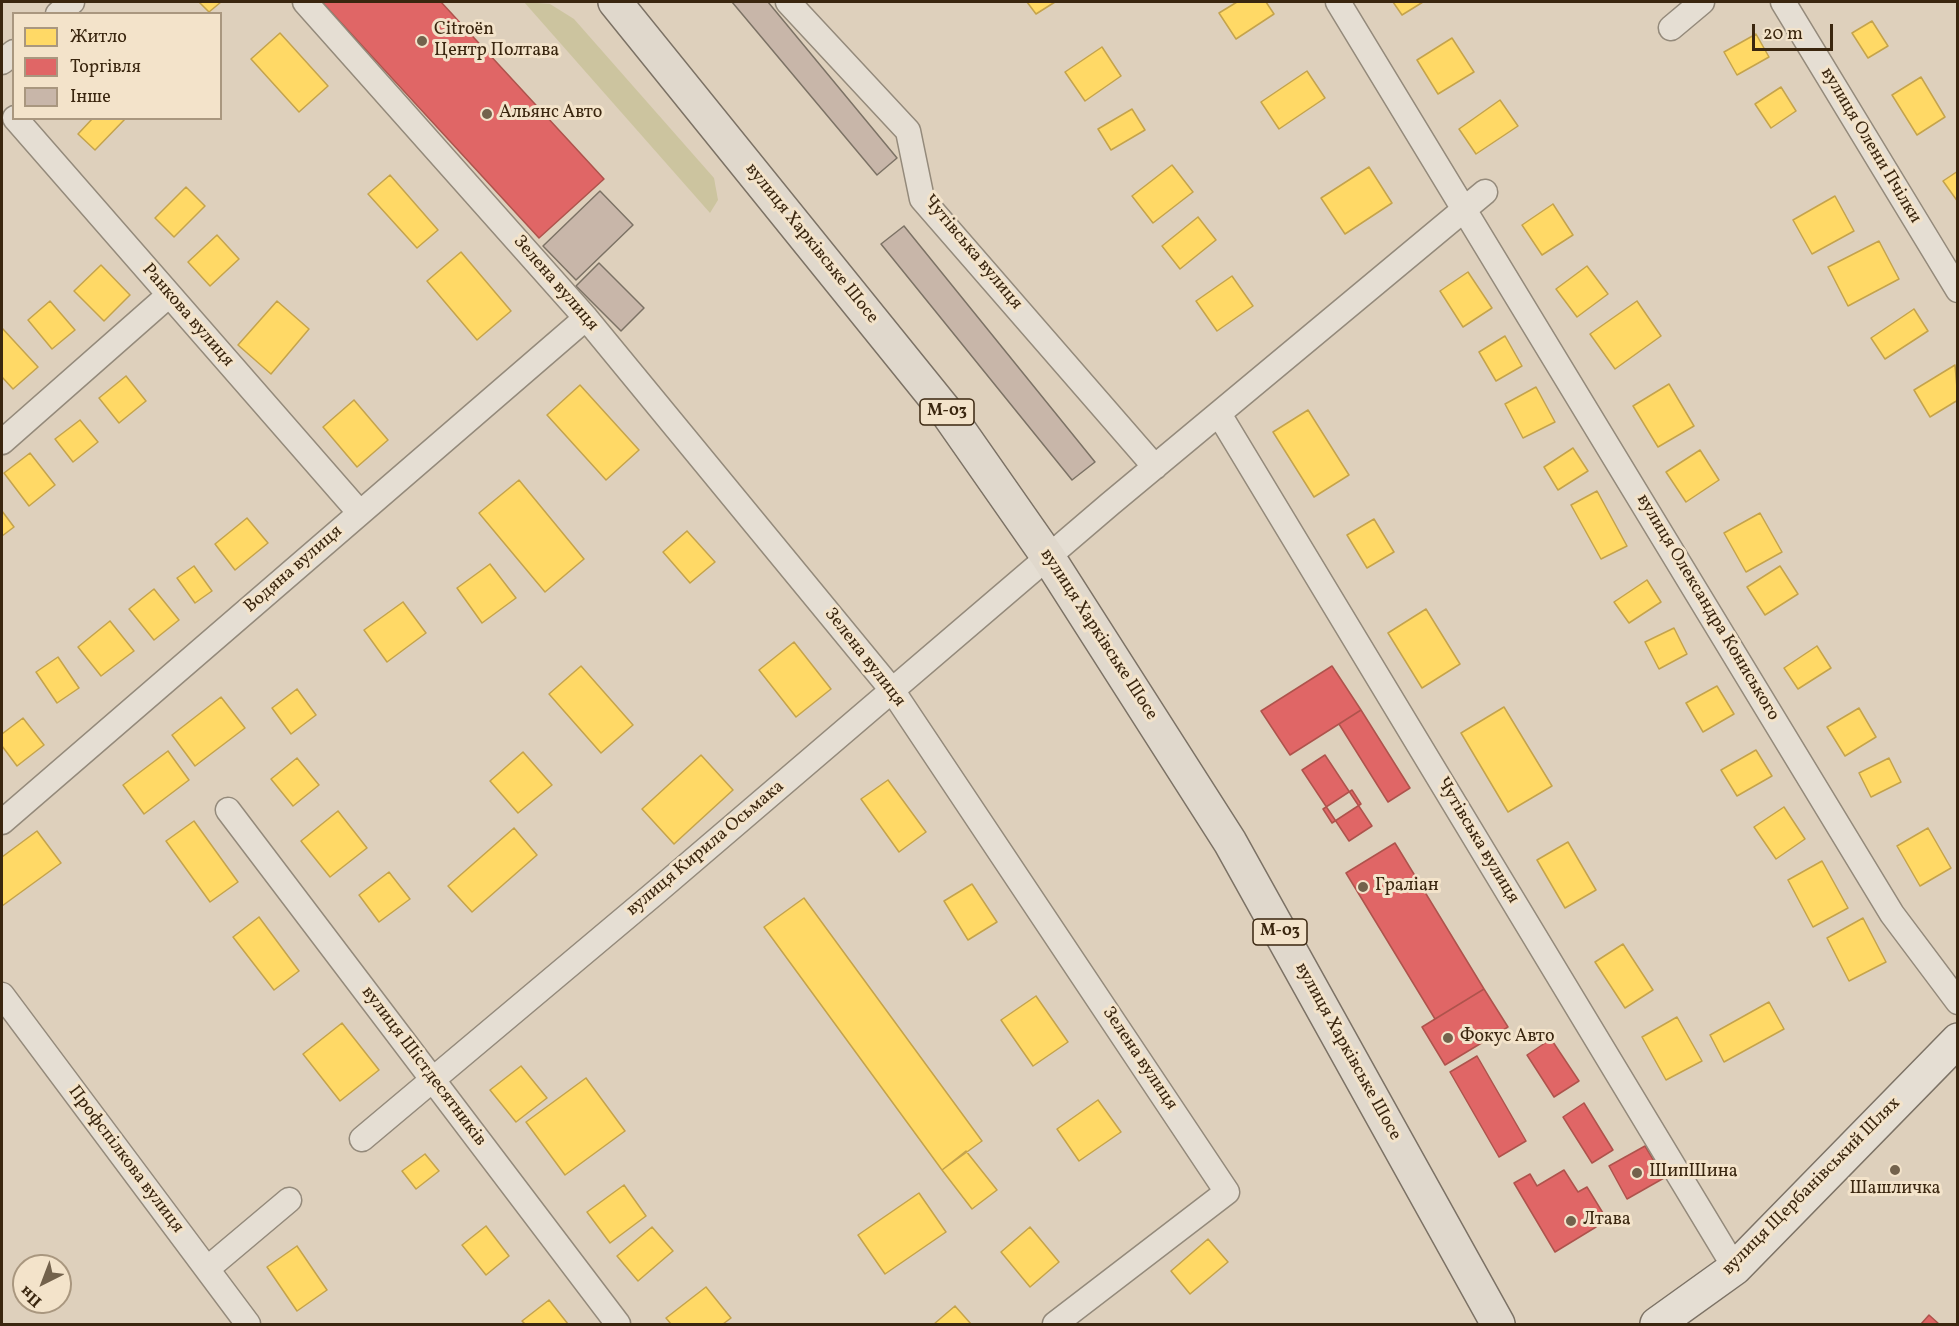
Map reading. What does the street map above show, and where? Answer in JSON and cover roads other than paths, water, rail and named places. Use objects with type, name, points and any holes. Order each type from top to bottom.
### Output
[{"type":"highway","name":"вулиця Харківське Шосе","points":[[615,2],[948,414],[1048,556],[1230,842],[1498,1324]]},
{"type":"main road","name":"вулиця Щербанівський Шлях","points":[[1658,1324],[1735,1269],[1958,1040]]},
{"type":"street","points":[[60,12],[72,2]]},
{"type":"street","name":"Зелена вулиця","points":[[305,2],[586,318],[892,690],[1227,1192],[1055,1324]]},
{"type":"street","name":"Чутівська вулиця","points":[[788,2],[908,131],[922,199],[1155,467]]},
{"type":"street","name":"вулиця Олександра Кониського","points":[[1338,2],[1892,914],[1958,1002]]},
{"type":"street","points":[[1671,28],[1702,2]]},
{"type":"street","name":"вулиця Олени Пчілки","points":[[1783,2],[1958,290]]},
{"type":"street","name":"Ранкова вулиця","points":[[2,103],[12,116]]},
{"type":"street","name":"Ранкова вулиця","points":[[16,120],[360,513]]},
{"type":"street","name":"вулиця Кирила Осьмака","points":[[362,1139],[1048,556],[1485,192]]},
{"type":"street","points":[[2,442],[169,295]]},
{"type":"street","name":"Водяна вулиця","points":[[2,822],[586,318]]},
{"type":"street","name":"Чутівська вулиця","points":[[1219,414],[1735,1269]]},
{"type":"street","name":"вулиця Шістдесятників","points":[[228,810],[618,1324]]},
{"type":"street","name":"Профспілкова вулиця","points":[[2,995],[248,1324]]},
{"type":"street","points":[[207,1269],[289,1200]]},
{"type":"place","name":"Citroën Центр Полтава","points":[[422,41]]},
{"type":"place","name":"Альянс Авто","points":[[487,114]]},
{"type":"place","name":"Граліан","points":[[1363,887]]},
{"type":"place","name":"Фокус Авто","points":[[1448,1038]]},
{"type":"place","name":"Шашличка","points":[[1895,1170]]},
{"type":"place","name":"ШипШина","points":[[1637,1173]]},
{"type":"place","name":"Лтава","points":[[1571,1221]]}]
